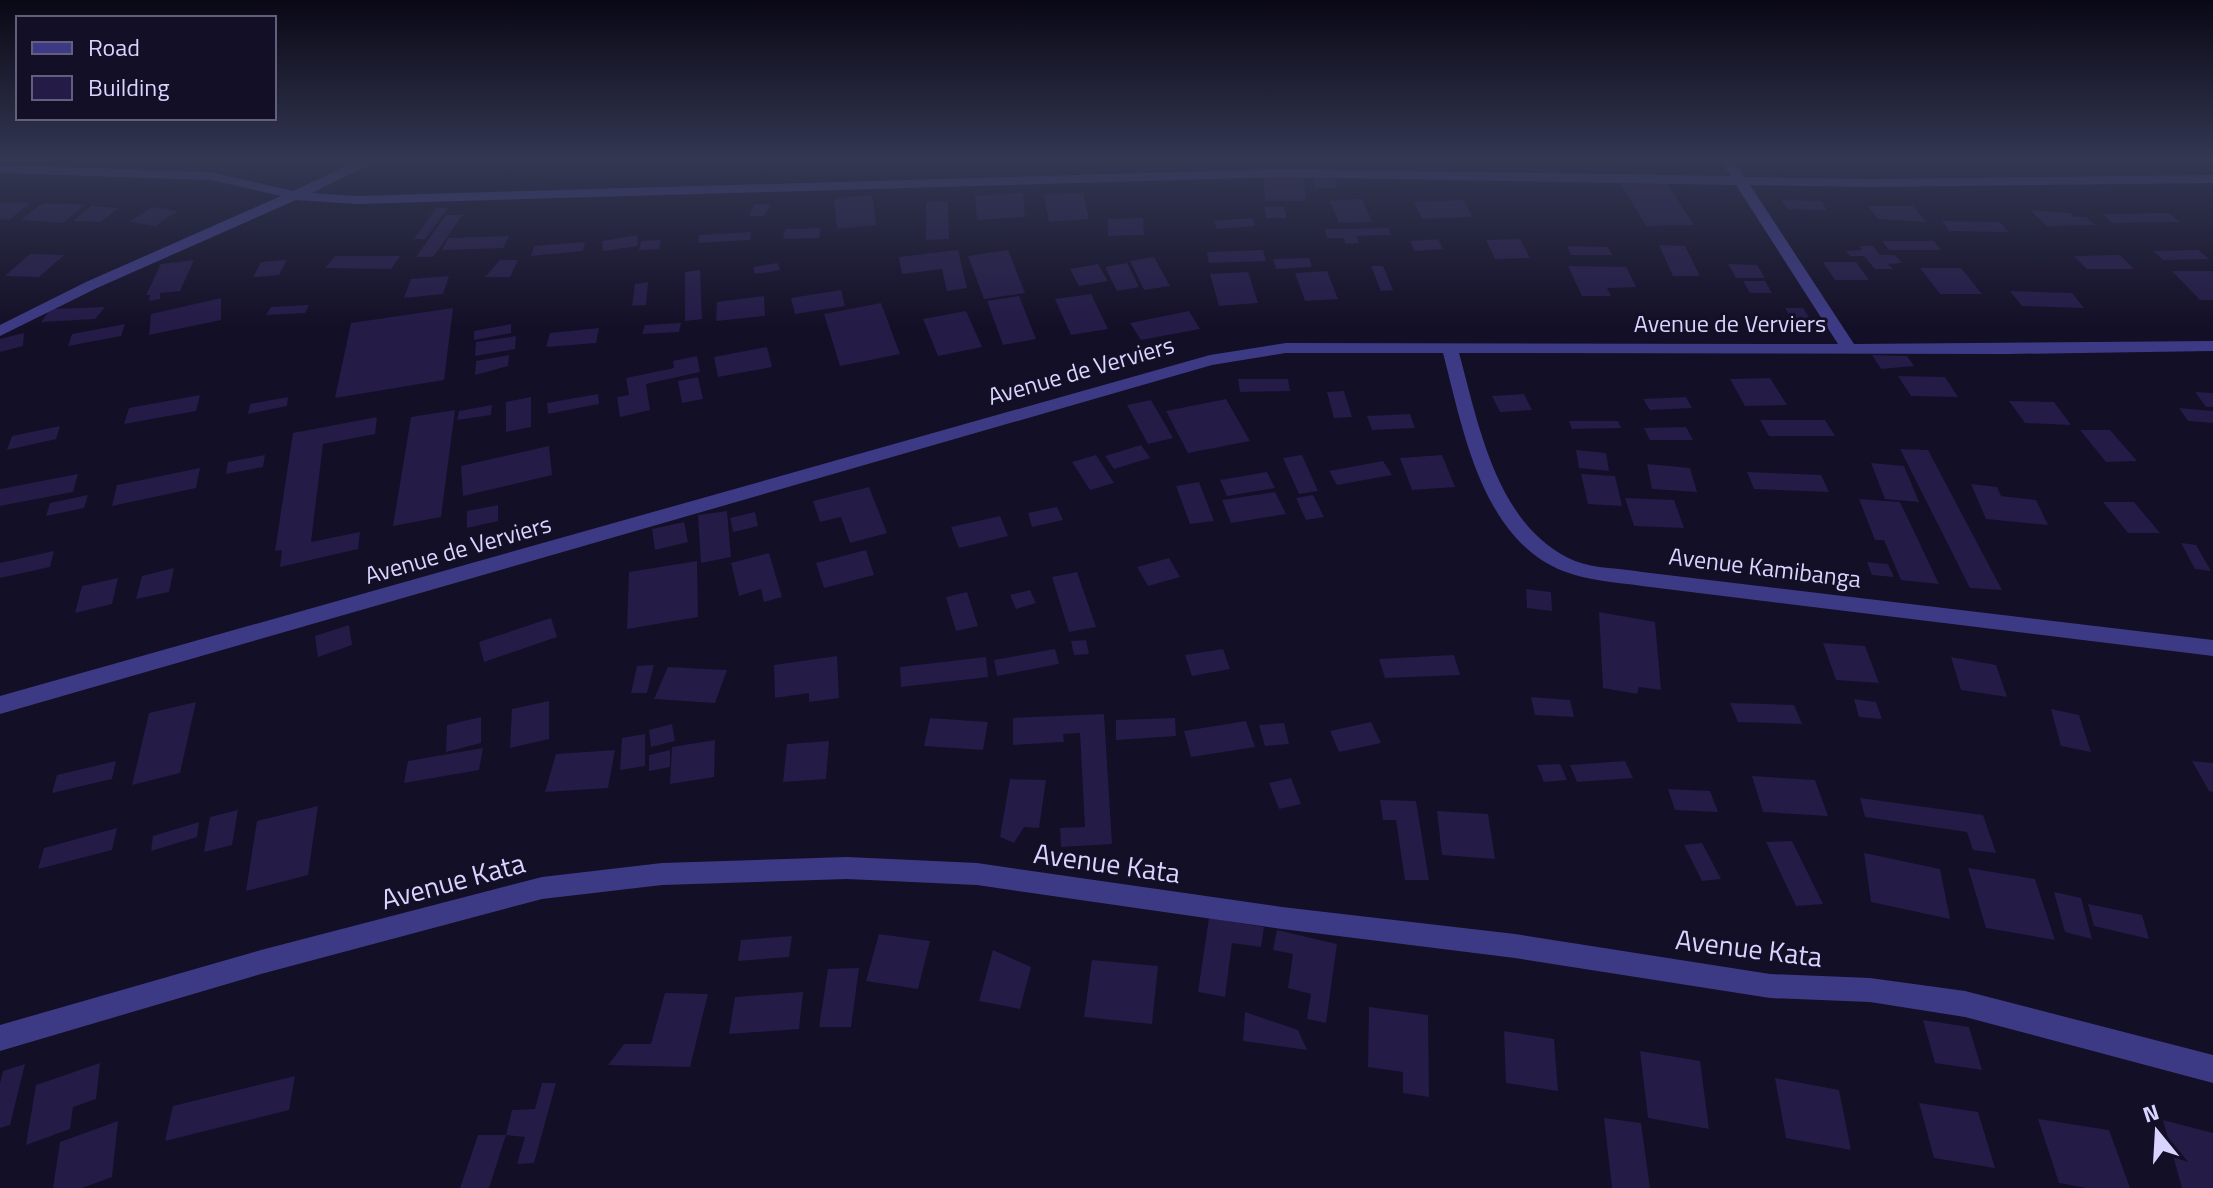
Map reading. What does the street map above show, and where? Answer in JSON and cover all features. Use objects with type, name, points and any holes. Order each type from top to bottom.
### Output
[{"type":"street","points":[[0,331],[100,279],[251,215]]},
{"type":"street","points":[[1764,215],[1849,348]]},
{"type":"street","name":"Avenue Kamibanga","points":[[1449,346],[1480,459],[1516,523],[1538,547],[1569,566],[1642,579],[2213,648]]},
{"type":"street","name":"Avenue de Verviers","points":[[0,705],[1210,360],[1286,348],[2213,346]]},
{"type":"street","name":"Avenue Kata","points":[[0,1038],[261,962],[542,888],[662,874],[847,868],[977,874],[1282,918],[1515,946],[1742,982],[1886,992],[1965,1004],[2213,1069]]},
{"type":"building","points":[[0,215],[15,215],[9,220],[0,219]]},
{"type":"building","points":[[27,215],[72,215],[63,223],[21,220]]},
{"type":"building","points":[[80,215],[109,215],[101,222],[73,221]]},
{"type":"building","points":[[139,215],[171,215],[156,226],[129,222]]},
{"type":"building","points":[[431,215],[442,215],[425,239],[414,239]]},
{"type":"building","points":[[446,215],[463,215],[433,257],[416,257]]},
{"type":"building","points":[[836,215],[875,215],[876,225],[837,229]]},
{"type":"building","points":[[926,215],[948,215],[949,239],[926,240]]},
{"type":"building","points":[[977,215],[1025,217],[977,220]]},
{"type":"building","points":[[1048,215],[1088,215],[1089,219],[1049,222]]},
{"type":"building","points":[[1266,215],[1286,215],[1287,218],[1266,218]]},
{"type":"building","points":[[1336,215],[1369,215],[1372,222],[1339,223]]},
{"type":"building","points":[[1420,215],[1472,217],[1422,219]]},
{"type":"building","points":[[1640,215],[1688,215],[1694,225],[1646,226]]},
{"type":"building","points":[[1875,215],[1921,215],[1926,222],[1878,219]]},
{"type":"building","points":[[2036,215],[2086,217],[2095,225],[2047,226]]},
{"type":"building","points":[[2104,215],[2172,215],[2180,222],[2112,223]]},
{"type":"building","points":[[1143,218],[1144,235],[1108,236],[1108,219]]},
{"type":"building","points":[[1252,218],[1255,226],[1217,229],[1214,221]]},
{"type":"building","points":[[1942,221],[2000,222],[2008,232],[1949,231]]},
{"type":"building","points":[[821,228],[819,238],[783,239],[785,229]]},
{"type":"building","points":[[1389,228],[1391,235],[1356,236],[1359,243],[1345,244],[1344,238],[1327,238],[1325,229]]},
{"type":"building","points":[[751,232],[750,240],[698,243],[699,235]]},
{"type":"building","points":[[637,235],[638,246],[603,251],[602,241]]},
{"type":"building","points":[[509,236],[503,248],[442,250],[448,238]]},
{"type":"building","points":[[1438,239],[1443,249],[1415,251],[1410,241]]},
{"type":"building","points":[[1520,239],[1530,258],[1495,259],[1486,240]]},
{"type":"building","points":[[661,240],[659,249],[639,250],[641,241]]},
{"type":"building","points":[[1882,241],[1934,241],[1941,250],[1889,250]]},
{"type":"building","points":[[585,242],[583,251],[531,256],[534,246]]},
{"type":"building","points":[[1659,245],[1685,246],[1700,276],[1673,276]]},
{"type":"building","points":[[1567,246],[1608,247],[1612,255],[1571,255]]},
{"type":"building","points":[[1859,246],[1873,246],[1880,255],[1895,255],[1902,263],[1888,264],[1893,269],[1875,269],[1864,256],[1850,256],[1846,251],[1862,250]]},
{"type":"building","points":[[958,250],[967,288],[947,291],[942,269],[902,274],[899,257]]},
{"type":"building","points":[[1008,250],[1025,293],[984,299],[968,256]]},
{"type":"building","points":[[1263,250],[1266,261],[1209,263],[1207,252]]},
{"type":"building","points":[[2198,250],[2209,259],[2163,260],[2153,251]]},
{"type":"building","points":[[30,254],[64,255],[39,277],[5,276]]},
{"type":"building","points":[[2120,255],[2134,269],[2087,269],[2074,256]]},
{"type":"building","points":[[335,256],[400,256],[391,269],[325,268]]},
{"type":"building","points":[[1154,257],[1170,286],[1144,290],[1130,261]]},
{"type":"building","points":[[1309,258],[1312,267],[1276,269],[1273,259]]},
{"type":"building","points":[[194,260],[180,291],[160,293],[160,299],[149,301],[150,295],[146,295],[161,264]]},
{"type":"building","points":[[287,260],[279,275],[253,277],[261,262]]},
{"type":"building","points":[[500,260],[518,260],[510,277],[485,277]]},
{"type":"building","points":[[1823,262],[1856,262],[1869,280],[1835,280]]},
{"type":"building","points":[[778,263],[780,270],[755,274],[753,267]]},
{"type":"building","points":[[1127,263],[1139,287],[1117,291],[1105,267]]},
{"type":"building","points":[[1098,264],[1108,281],[1079,286],[1070,269]]},
{"type":"building","points":[[1728,264],[1757,265],[1765,278],[1736,278]]},
{"type":"building","points":[[1371,266],[1383,266],[1393,290],[1381,291]]},
{"type":"building","points":[[1568,266],[1626,267],[1636,287],[1607,288],[1611,296],[1582,296]]},
{"type":"building","points":[[1920,268],[1961,268],[1982,294],[1940,294]]},
{"type":"building","points":[[700,270],[702,319],[685,321],[685,272]]},
{"type":"building","points":[[1327,271],[1338,299],[1305,301],[1295,273]]},
{"type":"building","points":[[2172,271],[2213,271],[2213,300],[2200,300]]},
{"type":"building","points":[[1248,272],[1258,303],[1219,306],[1210,274]]},
{"type":"building","points":[[449,276],[443,294],[404,298],[411,279]]},
{"type":"building","points":[[1743,281],[1765,281],[1772,293],[1750,293]]},
{"type":"building","points":[[648,282],[646,305],[632,306],[635,284]]},
{"type":"building","points":[[841,290],[845,306],[795,314],[791,298]]},
{"type":"building","points":[[2010,291],[2072,293],[2084,308],[2022,306]]},
{"type":"building","points":[[1091,294],[1108,329],[1071,335],[1055,299]]},
{"type":"building","points":[[764,296],[765,316],[716,321],[717,302]]},
{"type":"building","points":[[1019,296],[1036,339],[1003,345],[987,301]]},
{"type":"building","points":[[221,298],[221,320],[149,335],[151,314]]},
{"type":"building","points":[[881,303],[900,354],[840,366],[824,314]]},
{"type":"building","points":[[309,305],[305,313],[266,315],[271,307]]},
{"type":"building","points":[[105,307],[95,319],[41,322],[51,309]]},
{"type":"building","points":[[453,308],[444,380],[335,398],[351,323]]},
{"type":"building","points":[[1785,308],[1803,308],[1811,320],[1792,320]]},
{"type":"building","points":[[966,311],[982,347],[938,356],[923,319]]},
{"type":"building","points":[[1189,311],[1200,329],[1141,340],[1130,323]]},
{"type":"building","points":[[681,323],[679,332],[642,334],[645,325]]},
{"type":"building","points":[[125,324],[121,336],[68,346],[72,334]]},
{"type":"building","points":[[511,324],[511,333],[474,340],[474,331]]},
{"type":"building","points":[[599,328],[596,343],[546,347],[550,333]]},
{"type":"building","points":[[24,333],[23,346],[0,352],[0,339]]},
{"type":"building","points":[[516,336],[515,349],[475,356],[476,342]]},
{"type":"building","points":[[767,347],[772,367],[718,377],[714,357]]},
{"type":"building","points":[[509,355],[508,366],[475,375],[476,361]]},
{"type":"building","points":[[1872,355],[1907,356],[1914,366],[1881,369]]},
{"type":"building","points":[[697,356],[700,372],[646,384],[650,410],[620,417],[617,397],[629,395],[626,378],[674,368],[673,361]]},
{"type":"building","points":[[1898,376],[1945,377],[1958,397],[1911,396]]},
{"type":"building","points":[[698,377],[703,399],[682,403],[678,381]]},
{"type":"building","points":[[1770,378],[1787,405],[1745,406],[1730,379]]},
{"type":"building","points":[[1238,379],[1288,379],[1290,391],[1240,392]]},
{"type":"building","points":[[1344,391],[1352,417],[1334,418],[1327,392]]},
{"type":"building","points":[[2195,392],[2213,393],[2213,407],[2206,407]]},
{"type":"building","points":[[598,394],[599,404],[548,414],[547,403]]},
{"type":"building","points":[[1524,394],[1532,410],[1500,412],[1492,396]]},
{"type":"building","points":[[200,395],[196,411],[124,424],[129,408]]},
{"type":"building","points":[[288,397],[287,406],[248,414],[250,404]]},
{"type":"building","points":[[531,397],[531,427],[506,432],[506,402]]},
{"type":"building","points":[[1686,397],[1692,408],[1650,410],[1643,399]]},
{"type":"building","points":[[1226,399],[1250,441],[1188,453],[1166,411]]},
{"type":"building","points":[[1151,400],[1173,438],[1148,444],[1127,405]]},
{"type":"building","points":[[2009,401],[2054,402],[2071,425],[2025,423]]},
{"type":"building","points":[[492,405],[491,415],[457,420],[459,411]]},
{"type":"building","points":[[2179,408],[2213,411],[2213,423],[2188,421]]},
{"type":"building","points":[[455,410],[441,517],[393,526],[411,417]]},
{"type":"building","points":[[1410,414],[1415,428],[1372,430],[1367,416]]},
{"type":"building","points":[[377,417],[375,434],[323,444],[311,542],[360,532],[358,549],[280,567],[282,550],[275,551],[293,433]]},
{"type":"building","points":[[1760,420],[1825,420],[1835,436],[1769,436]]},
{"type":"building","points":[[1569,421],[1618,421],[1621,428],[1572,429]]},
{"type":"building","points":[[60,426],[56,439],[7,450],[12,436]]},
{"type":"building","points":[[1686,427],[1693,440],[1650,440],[1644,428]]},
{"type":"building","points":[[2080,430],[2110,430],[2137,461],[2106,462]]},
{"type":"building","points":[[1141,445],[1150,458],[1114,469],[1105,456]]},
{"type":"building","points":[[549,446],[552,475],[463,496],[461,466]]},
{"type":"building","points":[[1900,449],[1928,450],[2002,590],[1970,588]]},
{"type":"building","points":[[1576,450],[1606,453],[1609,471],[1579,468]]},
{"type":"building","points":[[265,455],[263,467],[226,474],[228,462]]},
{"type":"building","points":[[1096,455],[1114,483],[1090,490],[1072,462]]},
{"type":"building","points":[[1302,455],[1318,491],[1299,494],[1283,458]]},
{"type":"building","points":[[1442,455],[1455,487],[1412,490],[1400,458]]},
{"type":"building","points":[[1383,461],[1392,475],[1337,485],[1329,471]]},
{"type":"building","points":[[1871,463],[1904,466],[1919,502],[1885,499]]},
{"type":"building","points":[[1647,464],[1690,468],[1697,492],[1652,489]]},
{"type":"building","points":[[200,468],[196,488],[112,506],[117,485]]},
{"type":"building","points":[[1267,472],[1275,488],[1227,496],[1220,480]]},
{"type":"building","points":[[1747,472],[1821,475],[1829,492],[1754,489]]},
{"type":"building","points":[[78,474],[73,492],[0,506],[0,489]]},
{"type":"building","points":[[1581,474],[1615,476],[1622,506],[1588,504]]},
{"type":"building","points":[[1199,482],[1214,521],[1190,524],[1176,486]]},
{"type":"building","points":[[1971,484],[1997,487],[2001,496],[2036,500],[2048,525],[1986,519]]},
{"type":"building","points":[[869,487],[887,533],[850,543],[841,517],[820,522],[813,501]]},
{"type":"building","points":[[1275,492],[1286,514],[1231,523],[1222,500]]},
{"type":"building","points":[[88,495],[84,508],[46,516],[50,503]]},
{"type":"building","points":[[1313,495],[1324,517],[1306,520],[1296,498]]},
{"type":"building","points":[[1625,498],[1674,500],[1684,528],[1634,526]]},
{"type":"building","points":[[1859,499],[1900,502],[1939,584],[1901,580],[1884,540],[1875,540]]},
{"type":"building","points":[[2103,502],[2134,502],[2160,533],[2128,533]]},
{"type":"building","points":[[498,505],[498,521],[467,528],[467,511]]},
{"type":"building","points":[[1057,507],[1063,520],[1032,527],[1028,513]]},
{"type":"building","points":[[727,511],[731,557],[701,563],[698,515]]},
{"type":"building","points":[[755,512],[758,526],[733,532],[730,518]]},
{"type":"building","points":[[1000,516],[1008,536],[959,548],[951,527]]},
{"type":"building","points":[[684,522],[688,542],[655,550],[652,529]]},
{"type":"building","points":[[2181,543],[2196,545],[2211,571],[2195,569]]},
{"type":"building","points":[[866,550],[874,575],[824,588],[816,563]]},
{"type":"building","points":[[54,551],[50,567],[0,578],[0,563]]},
{"type":"building","points":[[769,553],[782,597],[764,602],[761,589],[739,596],[731,563]]},
{"type":"building","points":[[1169,558],[1180,577],[1148,586],[1137,567]]},
{"type":"building","points":[[697,561],[698,617],[627,629],[629,572]]},
{"type":"building","points":[[1867,562],[1888,564],[1894,577],[1872,575]]},
{"type":"building","points":[[174,568],[169,592],[136,599],[142,576]]},
{"type":"building","points":[[1077,572],[1096,627],[1069,632],[1052,577]]},
{"type":"building","points":[[118,578],[112,604],[75,613],[82,586]]},
{"type":"building","points":[[1526,589],[1551,592],[1552,611],[1527,608]]},
{"type":"building","points":[[1030,590],[1036,603],[1016,609],[1010,595]]},
{"type":"building","points":[[967,592],[978,626],[956,631],[946,597]]},
{"type":"building","points":[[1599,612],[1655,622],[1661,690],[1639,687],[1637,694],[1603,688]]},
{"type":"building","points":[[551,618],[557,637],[484,662],[479,642]]},
{"type":"building","points":[[349,625],[352,645],[318,657],[315,636]]},
{"type":"building","points":[[1086,640],[1089,654],[1074,655],[1071,641]]},
{"type":"building","points":[[1823,643],[1865,646],[1879,683],[1836,680]]},
{"type":"building","points":[[1055,649],[1059,664],[997,676],[994,660]]},
{"type":"building","points":[[1223,649],[1230,669],[1192,676],[1185,655]]},
{"type":"building","points":[[1454,655],[1460,675],[1385,678],[1379,659]]},
{"type":"building","points":[[837,656],[839,698],[809,702],[809,693],[775,698],[774,665]]},
{"type":"building","points":[[986,657],[988,677],[901,687],[900,667]]},
{"type":"building","points":[[1951,657],[1996,665],[2007,697],[1961,690]]},
{"type":"building","points":[[654,665],[647,693],[631,693],[637,666]]},
{"type":"building","points":[[668,667],[727,670],[715,703],[654,699]]},
{"type":"building","points":[[1531,697],[1570,700],[1574,717],[1535,715]]},
{"type":"building","points":[[1854,699],[1876,702],[1882,719],[1859,717]]},
{"type":"building","points":[[549,701],[549,739],[510,748],[512,709]]},
{"type":"building","points":[[196,702],[180,773],[132,785],[149,713]]},
{"type":"building","points":[[1730,703],[1794,705],[1802,724],[1738,722]]},
{"type":"building","points":[[2051,709],[2079,715],[2091,752],[2061,746]]},
{"type":"building","points":[[1104,714],[1112,844],[1061,847],[1060,828],[1085,827],[1080,733],[1063,734],[1064,742],[1013,745],[1013,718]]},
{"type":"building","points":[[481,717],[481,743],[446,752],[447,725]]},
{"type":"building","points":[[930,718],[988,722],[983,750],[924,746]]},
{"type":"building","points":[[1175,718],[1176,736],[1116,740],[1116,720]]},
{"type":"building","points":[[1246,721],[1255,747],[1191,757],[1184,731]]},
{"type":"building","points":[[1371,722],[1381,743],[1339,752],[1330,731]]},
{"type":"building","points":[[1284,723],[1289,744],[1265,746],[1259,725]]},
{"type":"building","points":[[672,724],[675,741],[651,747],[649,730]]},
{"type":"building","points":[[645,734],[645,766],[620,770],[622,738]]},
{"type":"building","points":[[715,740],[714,777],[670,784],[672,747]]},
{"type":"building","points":[[829,741],[826,779],[783,782],[787,744]]},
{"type":"building","points":[[483,748],[479,770],[404,783],[408,761]]},
{"type":"building","points":[[615,750],[608,788],[545,792],[556,754]]},
{"type":"building","points":[[670,750],[670,767],[649,771],[649,755]]},
{"type":"building","points":[[116,761],[112,779],[52,793],[57,775]]},
{"type":"building","points":[[1625,761],[1633,778],[1577,782],[1570,765]]},
{"type":"building","points":[[2192,761],[2213,763],[2213,792],[2209,791]]},
{"type":"building","points":[[1560,764],[1567,780],[1544,782],[1537,765]]},
{"type":"building","points":[[1752,776],[1815,780],[1828,816],[1763,812]]},
{"type":"building","points":[[1291,778],[1301,804],[1279,809],[1269,783]]},
{"type":"building","points":[[1010,779],[1046,780],[1039,828],[1024,827],[1014,843],[1000,837]]},
{"type":"building","points":[[1668,789],[1710,791],[1718,812],[1675,810]]},
{"type":"building","points":[[1860,798],[1983,815],[1996,853],[1973,850],[1967,832],[1865,817]]},
{"type":"building","points":[[1380,800],[1416,801],[1429,880],[1405,880],[1396,820],[1383,820]]},
{"type":"building","points":[[318,806],[308,875],[246,891],[257,821]]},
{"type":"building","points":[[238,810],[232,845],[204,852],[210,817]]},
{"type":"building","points":[[1437,811],[1488,814],[1495,859],[1442,855]]},
{"type":"building","points":[[199,822],[197,837],[151,851],[153,836]]},
{"type":"building","points":[[117,828],[112,850],[38,869],[44,848]]},
{"type":"building","points":[[1792,841],[1823,904],[1796,906],[1766,842]]},
{"type":"building","points":[[1702,843],[1721,879],[1702,881],[1684,845]]},
{"type":"building","points":[[1864,853],[1940,869],[1950,919],[1871,902]]},
{"type":"building","points":[[1968,868],[2035,879],[2055,940],[1986,928]]},
{"type":"building","points":[[2054,892],[2081,898],[2092,939],[2065,932]]},
{"type":"building","points":[[2088,904],[2142,915],[2149,939],[2094,926]]},
{"type":"building","points":[[1209,918],[1264,927],[1261,947],[1232,943],[1225,997],[1198,992]]},
{"type":"building","points":[[1277,930],[1337,944],[1326,1023],[1307,1019],[1311,994],[1288,988],[1293,954],[1273,950]]},
{"type":"building","points":[[879,934],[930,941],[918,989],[866,981]]},
{"type":"building","points":[[792,936],[789,957],[738,961],[741,940]]},
{"type":"building","points":[[993,950],[1031,967],[1020,1009],[979,1001]]},
{"type":"building","points":[[1092,960],[1158,966],[1152,1024],[1084,1017]]},
{"type":"building","points":[[859,968],[851,1027],[819,1027],[828,969]]},
{"type":"building","points":[[803,992],[799,1029],[729,1034],[735,997]]},
{"type":"building","points":[[665,993],[708,994],[690,1067],[608,1065],[624,1044],[651,1044]]},
{"type":"building","points":[[1369,1007],[1428,1015],[1429,1097],[1403,1093],[1403,1072],[1368,1067]]},
{"type":"building","points":[[1245,1012],[1298,1030],[1307,1050],[1243,1041]]},
{"type":"building","points":[[1923,1020],[1969,1027],[1982,1070],[1935,1063]]},
{"type":"building","points":[[1504,1031],[1554,1039],[1558,1091],[1506,1083]]},
{"type":"building","points":[[1640,1051],[1700,1061],[1709,1129],[1648,1118]]},
{"type":"building","points":[[100,1063],[96,1099],[73,1107],[70,1129],[26,1145],[36,1085]]},
{"type":"building","points":[[25,1064],[10,1125],[0,1128],[3,1071]]},
{"type":"building","points":[[295,1076],[289,1110],[165,1141],[173,1106]]},
{"type":"building","points":[[1775,1078],[1839,1090],[1851,1150],[1786,1138]]},
{"type":"building","points":[[542,1083],[556,1083],[534,1163],[517,1164],[525,1137],[506,1135],[512,1110],[535,1109]]},
{"type":"building","points":[[1919,1103],[1978,1112],[1995,1168],[1934,1158]]},
{"type":"building","points":[[1604,1118],[1641,1123],[1650,1188],[1612,1188]]},
{"type":"building","points":[[2038,1119],[2109,1130],[2130,1188],[2087,1188],[2059,1183]]},
{"type":"building","points":[[2163,1120],[2213,1133],[2213,1188],[2182,1188]]},
{"type":"building","points":[[118,1121],[112,1177],[82,1188],[53,1188],[60,1142]]},
{"type":"building","points":[[478,1135],[506,1135],[489,1188],[460,1188]]}]
